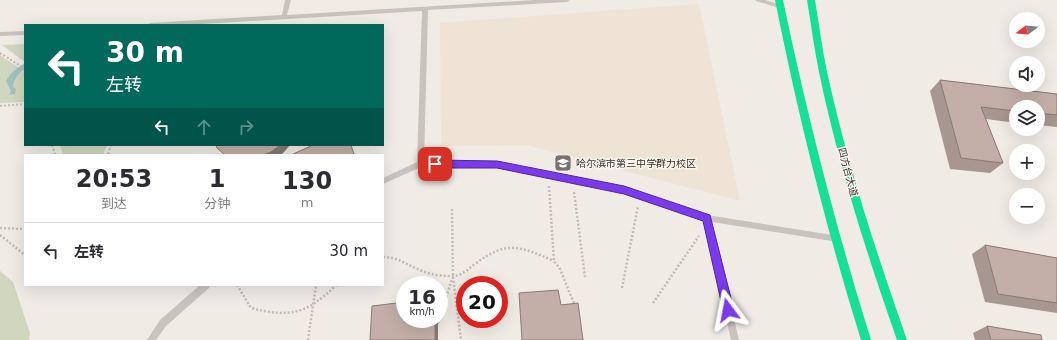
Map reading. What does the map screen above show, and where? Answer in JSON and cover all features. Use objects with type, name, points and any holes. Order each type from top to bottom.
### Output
[{"type":"main road","name":"四方台大道","points":[[810,0],[826,83],[843,154],[877,273],[902,340]]},
{"type":"main road","points":[[780,4],[811,147],[834,239],[866,340]]},
{"type":"lane","points":[[284,17],[288,0]]},
{"type":"lane","points":[[167,24],[568,0]]},
{"type":"lane","points":[[758,0],[780,4]]},
{"type":"lane","points":[[420,164],[425,9]]},
{"type":"lane","points":[[0,34],[24,33]]},
{"type":"lane","points":[[384,181],[420,164],[497,165],[624,190],[707,220],[834,239]]},
{"type":"lane","points":[[707,220],[735,340]]},
{"type":"lane","points":[[151,340],[163,323],[205,286]]},
{"type":"path","points":[[0,53],[24,69]]},
{"type":"path","points":[[0,106],[24,104]]},
{"type":"path","points":[[548,175],[554,261]]},
{"type":"path","points":[[573,180],[585,277]]},
{"type":"path","points":[[622,288],[640,196]]},
{"type":"path","points":[[452,209],[453,277],[461,340]]},
{"type":"path","points":[[653,303],[707,220]]},
{"type":"path","points":[[0,228],[24,229]]},
{"type":"path","points":[[0,235],[24,254]]},
{"type":"path","points":[[384,257],[394,257],[428,273],[453,277],[464,272],[486,255],[501,248],[514,246],[528,249],[554,261],[560,269],[577,311]]},
{"type":"path","points":[[448,293],[453,277]]},
{"type":"path","points":[[238,286],[251,308],[277,314],[291,312],[313,305],[329,293],[335,286]]},
{"type":"path","points":[[308,340],[316,286]]},
{"type":"green space","points":[[24,44],[24,61],[2,45]]},
{"type":"green space","points":[[0,55],[24,71],[24,102],[0,103]]},
{"type":"green space","points":[[60,146],[107,146],[103,154],[63,154]]},
{"type":"green space","points":[[0,271],[13,282],[30,333],[29,340],[0,340]]},
{"type":"shaded area","points":[[699,4],[740,201],[526,145],[441,146],[440,23]]},
{"type":"water","points":[[24,64],[24,69],[14,82],[13,87],[16,89],[15,94],[9,95],[11,91],[6,81],[14,71]]},
{"type":"building","points":[[940,80],[1009,88],[1009,92],[1040,92],[1057,94],[1057,115],[1045,114],[1045,100],[1009,100],[1009,110],[981,107],[1003,163],[961,158]]},
{"type":"building","points":[[216,146],[279,146],[266,154],[224,154]]},
{"type":"building","points":[[311,146],[351,146],[354,154],[293,154]]},
{"type":"building","points":[[985,245],[1057,258],[1057,303],[998,294]]},
{"type":"building","points":[[558,290],[561,305],[578,303],[583,340],[522,340],[519,293]]},
{"type":"building","points":[[396,303],[396,328],[435,328],[435,340],[370,340],[372,306]]},
{"type":"building","points":[[987,326],[1041,335],[1042,340],[991,340]]},
{"type":"traffic: fast","points":[[779,0],[797,86],[829,214],[840,256],[866,340]]},
{"type":"traffic: fast","points":[[811,0],[823,72],[848,174],[868,241],[902,340]]},
{"type":"place","name":"哈尔滨市第三中学群力校区","points":[[563,163]]},
{"type":"route","points":[[435,164],[497,165],[624,190],[707,218],[728,310]]}]
